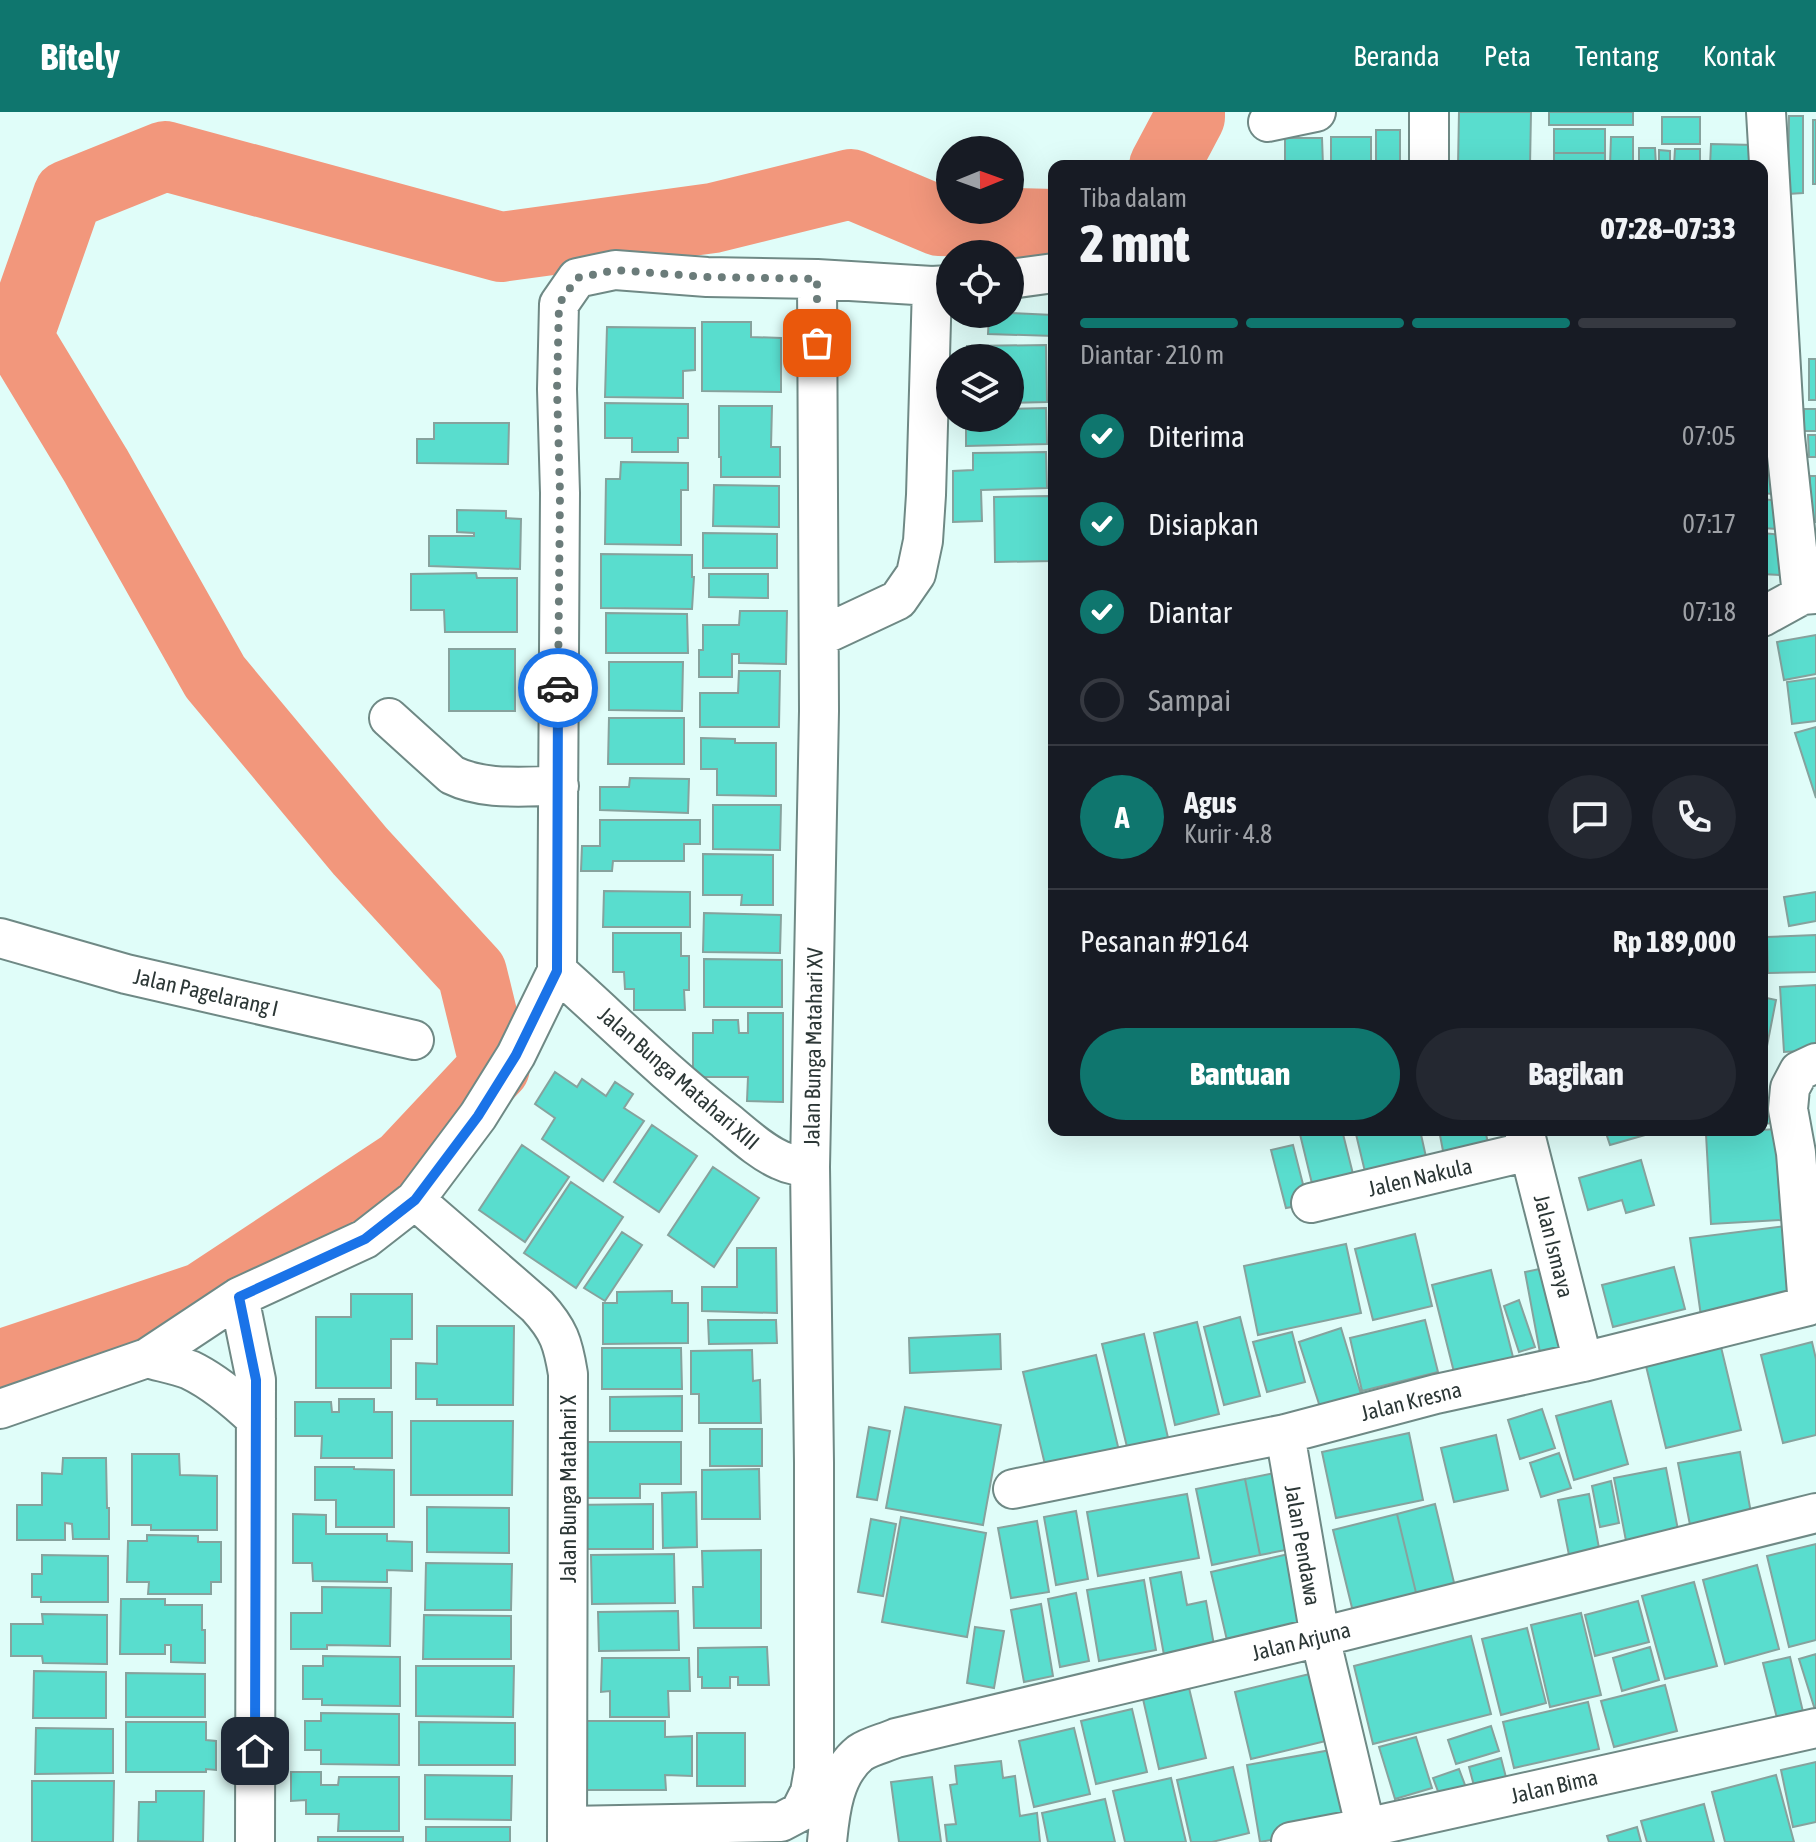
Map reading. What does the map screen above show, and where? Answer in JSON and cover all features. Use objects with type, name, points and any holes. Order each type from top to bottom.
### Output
[{"type":"street","points":[[1268,122],[1316,112]]},
{"type":"street","points":[[1429,112],[1429,160]]},
{"type":"street","points":[[1766,112],[1785,437],[1809,594],[1768,614]]},
{"type":"street","points":[[0,1409],[147,1358],[239,1297],[365,1239],[415,1200],[478,1116],[516,1055],[557,971],[559,304],[577,278],[615,270],[707,277],[936,286]]},
{"type":"street","points":[[1024,277],[1048,274]]},
{"type":"street","name":"Jalan Bunga Matahari XV","points":[[817,279],[819,637],[810,1167],[814,1769],[810,1792],[819,1825]]},
{"type":"street","points":[[819,637],[898,600],[916,574],[923,541],[938,328]]},
{"type":"street","points":[[389,718],[452,775],[463,781],[481,785],[559,786]]},
{"type":"street","name":"Jalan Pagelarang I","points":[[0,938],[126,974],[414,1040]]},
{"type":"street","name":"Jalan Bunga Matahari XIII","points":[[557,971],[683,1087],[765,1152],[781,1161],[810,1167]]},
{"type":"street","points":[[1812,1310],[1796,1153],[1788,1109],[1790,1088],[1799,1071],[1816,1063]]},
{"type":"street","name":"Jalen Nakula","points":[[1311,1203],[1527,1141]]},
{"type":"street","name":"Jalan Ismaya","points":[[1527,1141],[1583,1362]]},
{"type":"street","name":"Jalan Bunga Matahari X","points":[[415,1200],[537,1306],[553,1324],[564,1348],[568,1374],[567,1834]]},
{"type":"street","points":[[239,1297],[256,1380],[255,1842]]},
{"type":"street","name":"Jalan Kresna","points":[[1013,1489],[1285,1434],[1436,1394],[1812,1310]]},
{"type":"street","points":[[147,1358],[200,1376],[233,1397],[256,1419]]},
{"type":"street","name":"Jalan Pendawa","points":[[1285,1434],[1320,1637],[1367,1835]]},
{"type":"street","name":"Jalan Arjuna","points":[[819,1825],[840,1776],[861,1753],[896,1738],[1320,1637],[1816,1513]]},
{"type":"street","name":"Jalan Bima","points":[[1291,1842],[1367,1835],[1816,1728]]},
{"type":"street","points":[[567,1834],[781,1822],[819,1825]]},
{"type":"building","points":[[1459,112],[1531,112],[1530,160],[1458,160]]},
{"type":"building","points":[[1549,112],[1633,112],[1633,125],[1549,125]]},
{"type":"building","points":[[1789,116],[1803,116],[1803,193],[1788,194]]},
{"type":"building","points":[[1662,117],[1700,117],[1700,144],[1662,144]]},
{"type":"building","points":[[1813,120],[1816,120],[1816,184],[1813,184]]},
{"type":"building","points":[[1554,129],[1605,129],[1605,153],[1554,153]]},
{"type":"building","points":[[1376,130],[1400,130],[1400,160],[1376,160]]},
{"type":"building","points":[[1331,137],[1371,137],[1371,160],[1331,160]]},
{"type":"building","points":[[1611,137],[1633,137],[1633,160],[1610,160]]},
{"type":"building","points":[[1285,138],[1322,138],[1323,160],[1285,160]]},
{"type":"building","points":[[1711,144],[1754,145],[1753,160],[1710,160]]},
{"type":"building","points":[[1639,148],[1655,148],[1656,160],[1639,160]]},
{"type":"building","points":[[1675,149],[1700,149],[1700,160],[1674,160]]},
{"type":"building","points":[[1659,150],[1670,151],[1670,160],[1659,160]]},
{"type":"building","points":[[1554,153],[1605,153],[1605,160],[1554,160]]},
{"type":"building","points":[[1024,314],[1048,315],[1048,336],[988,334],[988,328],[1024,328]]},
{"type":"building","points":[[702,322],[751,322],[751,337],[781,338],[781,392],[702,391]]},
{"type":"building","points":[[607,327],[695,328],[695,370],[683,371],[683,398],[605,397]]},
{"type":"building","points":[[1024,345],[1046,345],[1047,402],[1024,403]]},
{"type":"building","points":[[1809,359],[1816,359],[1816,400],[1809,400]]},
{"type":"building","points":[[605,403],[688,404],[688,438],[678,438],[678,452],[632,452],[632,438],[605,438]]},
{"type":"building","points":[[719,406],[772,406],[771,447],[780,447],[780,477],[721,477]]},
{"type":"building","points":[[1046,408],[1047,444],[966,446],[966,432],[1024,432],[1024,409]]},
{"type":"building","points":[[1804,409],[1816,409],[1816,431],[1804,431]]},
{"type":"building","points":[[434,423],[509,423],[508,464],[417,463],[417,439],[434,439]]},
{"type":"building","points":[[1808,435],[1816,435],[1816,457],[1809,457]]},
{"type":"building","points":[[1046,452],[1047,488],[981,490],[982,521],[953,522],[953,471],[973,470],[973,453]]},
{"type":"building","points":[[1768,452],[1776,453],[1772,494],[1768,494]]},
{"type":"building","points":[[621,462],[688,463],[688,490],[681,490],[681,545],[605,544],[606,479],[620,479]]},
{"type":"building","points":[[1810,476],[1816,476],[1816,522],[1810,522]]},
{"type":"building","points":[[714,485],[779,486],[779,527],[713,526]]},
{"type":"building","points":[[1048,496],[1048,561],[995,562],[994,497]]},
{"type":"building","points":[[1768,500],[1779,501],[1777,529],[1768,528]]},
{"type":"building","points":[[457,510],[506,511],[506,518],[521,519],[520,569],[429,566],[429,536],[474,536],[474,533],[457,532]]},
{"type":"building","points":[[703,533],[777,534],[777,568],[703,568]]},
{"type":"building","points":[[1768,534],[1783,535],[1780,575],[1768,574]]},
{"type":"building","points":[[601,554],[692,555],[692,609],[601,608]]},
{"type":"building","points":[[476,573],[477,578],[517,578],[517,632],[445,632],[444,610],[411,610],[411,574]]},
{"type":"building","points":[[709,574],[768,574],[768,598],[709,597]]},
{"type":"building","points":[[740,611],[787,611],[786,664],[739,663],[739,654],[732,654],[732,677],[699,677],[703,625],[739,625]]},
{"type":"building","points":[[606,613],[687,614],[688,653],[606,653]]},
{"type":"building","points":[[1816,635],[1816,674],[1784,680],[1777,642]]},
{"type":"building","points":[[449,649],[515,649],[515,711],[449,711]]},
{"type":"building","points":[[609,662],[683,662],[682,711],[609,710]]},
{"type":"building","points":[[739,671],[780,671],[779,727],[700,727],[700,693],[738,693]]},
{"type":"building","points":[[1816,678],[1816,721],[1792,724],[1787,682]]},
{"type":"building","points":[[609,718],[684,718],[684,764],[608,764]]},
{"type":"building","points":[[1816,727],[1816,798],[1795,733]]},
{"type":"building","points":[[701,738],[735,739],[735,743],[776,743],[776,796],[717,795],[717,769],[701,769]]},
{"type":"building","points":[[630,778],[689,779],[688,813],[600,810],[600,787],[629,787]]},
{"type":"building","points":[[713,805],[781,805],[780,850],[713,849]]},
{"type":"building","points":[[600,820],[700,820],[700,844],[684,844],[684,861],[613,861],[612,871],[581,871],[582,846],[600,846]]},
{"type":"building","points":[[703,854],[773,855],[773,905],[741,905],[742,895],[703,895]]},
{"type":"building","points":[[604,891],[690,892],[690,927],[603,927]]},
{"type":"building","points":[[1816,892],[1816,921],[1789,926],[1784,897]]},
{"type":"building","points":[[704,913],[781,915],[780,953],[703,952]]},
{"type":"building","points":[[613,933],[681,933],[681,956],[689,956],[689,990],[684,990],[685,1010],[634,1010],[634,989],[625,989],[624,972],[613,972]]},
{"type":"building","points":[[1816,935],[1816,972],[1768,973],[1768,937]]},
{"type":"building","points":[[704,959],[782,960],[782,1007],[704,1007]]},
{"type":"building","points":[[1816,985],[1816,1050],[1784,1052],[1780,987]]},
{"type":"building","points":[[1768,998],[1776,1000],[1768,1041]]},
{"type":"building","points":[[748,1013],[783,1013],[783,1102],[747,1101],[748,1077],[693,1077],[693,1033],[713,1033],[713,1020],[738,1020],[739,1033],[748,1033]]},
{"type":"building","points":[[555,1072],[577,1087],[582,1079],[606,1096],[615,1082],[633,1094],[624,1108],[644,1121],[603,1181],[542,1139],[555,1118],[535,1104]]},
{"type":"building","points":[[1768,1102],[1772,1102],[1773,1123],[1768,1123]]},
{"type":"building","points":[[652,1125],[697,1156],[659,1212],[614,1182]]},
{"type":"building","points":[[1775,1129],[1781,1220],[1711,1224],[1706,1136],[1768,1136],[1768,1130]]},
{"type":"building","points":[[1300,1136],[1344,1136],[1356,1186],[1315,1196]]},
{"type":"building","points":[[1356,1136],[1421,1136],[1428,1166],[1367,1180]]},
{"type":"building","points":[[1440,1136],[1486,1136],[1489,1147],[1444,1156]]},
{"type":"building","points":[[1607,1136],[1642,1136],[1610,1145]]},
{"type":"building","points":[[522,1145],[569,1177],[525,1242],[479,1210]]},
{"type":"building","points":[[1293,1145],[1308,1204],[1286,1208],[1271,1150]]},
{"type":"building","points":[[1641,1160],[1654,1205],[1626,1213],[1622,1200],[1588,1210],[1579,1178]]},
{"type":"building","points":[[713,1167],[759,1198],[714,1267],[668,1235]]},
{"type":"building","points":[[571,1182],[623,1217],[576,1288],[524,1253]]},
{"type":"building","points":[[1793,1225],[1803,1302],[1701,1316],[1690,1238]]},
{"type":"building","points":[[622,1232],[642,1245],[605,1301],[584,1288]]},
{"type":"building","points":[[1415,1234],[1432,1306],[1373,1320],[1355,1249]]},
{"type":"building","points":[[1346,1244],[1361,1313],[1258,1335],[1244,1266]]},
{"type":"building","points":[[737,1248],[776,1248],[777,1313],[702,1311],[702,1287],[737,1287]]},
{"type":"building","points":[[1554,1266],[1571,1352],[1541,1358],[1525,1272]]},
{"type":"building","points":[[1674,1267],[1685,1309],[1613,1327],[1602,1285]]},
{"type":"building","points":[[1491,1270],[1516,1369],[1457,1384],[1432,1285]]},
{"type":"building","points":[[672,1291],[672,1303],[688,1303],[688,1343],[603,1344],[603,1303],[617,1303],[617,1292]]},
{"type":"building","points":[[351,1294],[412,1294],[412,1339],[391,1339],[391,1388],[316,1388],[316,1317],[351,1317]]},
{"type":"building","points":[[1519,1300],[1535,1347],[1519,1352],[1504,1306]]},
{"type":"building","points":[[1240,1317],[1260,1396],[1224,1405],[1204,1327]]},
{"type":"building","points":[[708,1320],[776,1320],[777,1343],[709,1344]]},
{"type":"building","points":[[1425,1320],[1438,1372],[1362,1391],[1350,1338]]},
{"type":"building","points":[[1197,1322],[1219,1414],[1175,1425],[1154,1333]]},
{"type":"building","points":[[437,1326],[514,1326],[513,1405],[437,1405],[437,1399],[416,1399],[416,1363],[437,1364]]},
{"type":"building","points":[[1341,1328],[1361,1394],[1320,1407],[1299,1342]]},
{"type":"building","points":[[1292,1332],[1305,1382],[1267,1392],[1253,1342]]},
{"type":"building","points":[[1000,1334],[1001,1369],[910,1373],[909,1338]]},
{"type":"building","points":[[1144,1334],[1169,1442],[1128,1451],[1102,1344]]},
{"type":"building","points":[[1812,1342],[1816,1359],[1816,1435],[1783,1443],[1761,1355]]},
{"type":"building","points":[[1721,1347],[1741,1430],[1666,1448],[1646,1366]]},
{"type":"building","points":[[602,1348],[681,1348],[682,1389],[602,1389]]},
{"type":"building","points":[[752,1350],[753,1381],[760,1380],[761,1423],[699,1423],[699,1394],[691,1394],[691,1351]]},
{"type":"building","points":[[1096,1355],[1120,1455],[1047,1473],[1023,1372]]},
{"type":"building","points":[[682,1396],[682,1431],[610,1431],[610,1397]]},
{"type":"building","points":[[339,1399],[374,1399],[374,1412],[392,1412],[392,1458],[321,1458],[322,1436],[295,1436],[295,1402],[331,1402],[332,1412],[339,1412]]},
{"type":"building","points":[[1611,1401],[1628,1464],[1574,1480],[1556,1416]]},
{"type":"building","points":[[905,1407],[1001,1425],[983,1525],[886,1508]]},
{"type":"building","points":[[1542,1409],[1555,1448],[1520,1459],[1508,1420]]},
{"type":"building","points":[[411,1421],[513,1421],[512,1495],[411,1495]]},
{"type":"building","points":[[869,1427],[890,1431],[877,1500],[857,1497]]},
{"type":"building","points":[[710,1429],[762,1429],[762,1466],[710,1466]]},
{"type":"building","points":[[1409,1433],[1423,1500],[1336,1518],[1322,1452]]},
{"type":"building","points":[[1496,1435],[1508,1490],[1454,1502],[1441,1448]]},
{"type":"building","points":[[581,1442],[681,1442],[681,1484],[640,1484],[640,1498],[582,1498]]},
{"type":"building","points":[[1740,1452],[1751,1513],[1690,1525],[1678,1463]]},
{"type":"building","points":[[1559,1453],[1571,1488],[1541,1497],[1530,1463]]},
{"type":"building","points":[[132,1454],[179,1454],[180,1475],[217,1476],[217,1530],[151,1530],[151,1525],[132,1525]]},
{"type":"building","points":[[63,1458],[106,1458],[109,1539],[73,1539],[72,1524],[65,1523],[65,1540],[17,1540],[17,1505],[42,1505],[42,1473],[62,1474]]},
{"type":"building","points":[[315,1467],[394,1470],[394,1527],[336,1527],[336,1500],[315,1500]]},
{"type":"building","points":[[1666,1468],[1679,1535],[1627,1546],[1614,1478]]},
{"type":"building","points":[[759,1469],[760,1519],[702,1519],[702,1470]]},
{"type":"building","points":[[1285,1471],[1301,1547],[1260,1555],[1245,1479]]},
{"type":"building","points":[[1245,1479],[1260,1555],[1212,1565],[1196,1489]]},
{"type":"building","points":[[1611,1481],[1619,1523],[1600,1527],[1592,1486]]},
{"type":"building","points":[[696,1492],[697,1547],[663,1548],[662,1493]]},
{"type":"building","points":[[1187,1494],[1199,1558],[1098,1576],[1087,1512]]},
{"type":"building","points":[[1589,1494],[1601,1559],[1571,1565],[1558,1500]]},
{"type":"building","points":[[653,1504],[653,1549],[571,1549],[571,1505]]},
{"type":"building","points":[[1435,1504],[1457,1595],[1419,1605],[1397,1514]]},
{"type":"building","points":[[427,1507],[509,1508],[509,1553],[427,1552]]},
{"type":"building","points":[[1076,1511],[1088,1579],[1056,1585],[1044,1517]]},
{"type":"building","points":[[293,1514],[326,1515],[326,1534],[387,1534],[387,1541],[412,1542],[412,1571],[387,1570],[387,1582],[313,1581],[312,1563],[293,1563]]},
{"type":"building","points":[[1397,1514],[1419,1605],[1355,1620],[1333,1530]]},
{"type":"building","points":[[901,1517],[986,1533],[967,1637],[882,1622]]},
{"type":"building","points":[[871,1519],[896,1524],[883,1596],[858,1592]]},
{"type":"building","points":[[1037,1521],[1049,1592],[1011,1598],[998,1528]]},
{"type":"building","points":[[147,1535],[198,1536],[198,1542],[221,1542],[221,1582],[211,1582],[211,1594],[148,1594],[149,1582],[127,1582],[128,1541],[147,1541]]},
{"type":"building","points":[[1816,1544],[1816,1640],[1789,1647],[1767,1556]]},
{"type":"building","points":[[761,1550],[761,1628],[694,1628],[693,1587],[703,1587],[702,1551]]},
{"type":"building","points":[[1293,1553],[1311,1634],[1230,1653],[1211,1572]]},
{"type":"building","points":[[674,1554],[675,1603],[592,1604],[591,1555]]},
{"type":"building","points":[[42,1555],[108,1556],[108,1602],[41,1602],[41,1597],[32,1597],[32,1574],[42,1574]]},
{"type":"building","points":[[426,1563],[512,1564],[511,1610],[425,1610]]},
{"type":"building","points":[[1757,1565],[1779,1649],[1725,1664],[1703,1580]]},
{"type":"building","points":[[1181,1572],[1187,1605],[1206,1601],[1216,1656],[1164,1655],[1150,1578]]},
{"type":"building","points":[[1144,1580],[1156,1650],[1099,1661],[1087,1590]]},
{"type":"building","points":[[1694,1582],[1717,1666],[1665,1679],[1642,1596]]},
{"type":"building","points":[[322,1587],[391,1588],[390,1646],[327,1645],[327,1649],[291,1649],[291,1613],[322,1613]]},
{"type":"building","points":[[1076,1593],[1089,1661],[1060,1667],[1048,1599]]},
{"type":"building","points":[[121,1599],[165,1599],[165,1605],[202,1605],[205,1663],[171,1662],[171,1645],[165,1645],[165,1654],[120,1654]]},
{"type":"building","points":[[1638,1601],[1649,1642],[1595,1656],[1585,1615]]},
{"type":"building","points":[[1041,1604],[1053,1676],[1024,1682],[1011,1610]]},
{"type":"building","points":[[678,1611],[679,1650],[599,1651],[598,1612]]},
{"type":"building","points":[[1581,1613],[1601,1695],[1550,1707],[1531,1625]]},
{"type":"building","points":[[42,1614],[107,1615],[107,1664],[43,1663],[42,1656],[11,1656],[11,1624],[43,1624]]},
{"type":"building","points":[[424,1615],[511,1616],[511,1659],[423,1659]]},
{"type":"building","points":[[975,1627],[1004,1631],[994,1688],[967,1683]]},
{"type":"building","points":[[1527,1628],[1546,1703],[1501,1715],[1482,1639]]},
{"type":"building","points":[[1471,1636],[1491,1714],[1373,1744],[1354,1666]]},
{"type":"building","points":[[767,1647],[769,1685],[738,1685],[738,1677],[730,1677],[730,1688],[702,1688],[702,1677],[698,1677],[698,1648]]},
{"type":"building","points":[[1650,1647],[1659,1680],[1622,1691],[1613,1658]]},
{"type":"building","points":[[1816,1654],[1816,1713],[1799,1659]]},
{"type":"building","points":[[323,1656],[400,1657],[400,1706],[322,1705],[322,1699],[303,1699],[303,1666],[323,1666]]},
{"type":"building","points":[[1790,1657],[1804,1716],[1778,1722],[1763,1663]]},
{"type":"building","points":[[602,1658],[689,1658],[690,1691],[668,1691],[669,1717],[610,1717],[610,1691],[601,1692]]},
{"type":"building","points":[[416,1666],[514,1666],[513,1717],[416,1716]]},
{"type":"building","points":[[34,1671],[106,1672],[106,1718],[33,1718]]},
{"type":"building","points":[[1318,1672],[1334,1739],[1251,1759],[1235,1692]]},
{"type":"building","points":[[126,1673],[205,1674],[205,1717],[126,1717]]},
{"type":"building","points":[[1665,1685],[1677,1731],[1614,1747],[1601,1701]]},
{"type":"building","points":[[1189,1688],[1206,1758],[1159,1769],[1143,1699]]},
{"type":"building","points":[[1588,1702],[1599,1749],[1514,1768],[1503,1722]]},
{"type":"building","points":[[1132,1709],[1147,1772],[1096,1784],[1081,1721]]},
{"type":"building","points":[[321,1713],[399,1714],[399,1765],[321,1764],[321,1750],[305,1750],[305,1721],[321,1721]]},
{"type":"building","points":[[587,1721],[665,1721],[665,1737],[692,1736],[692,1776],[665,1775],[666,1790],[587,1790]]},
{"type":"building","points":[[126,1722],[206,1722],[206,1740],[216,1741],[216,1770],[126,1772]]},
{"type":"building","points":[[419,1722],[515,1723],[515,1765],[419,1765]]},
{"type":"building","points":[[1491,1726],[1499,1751],[1456,1764],[1448,1740]]},
{"type":"building","points":[[36,1728],[113,1729],[113,1773],[35,1774]]},
{"type":"building","points":[[1074,1728],[1090,1794],[1034,1807],[1019,1741]]},
{"type":"building","points":[[697,1733],[745,1733],[745,1786],[697,1786]]},
{"type":"building","points":[[1416,1737],[1432,1788],[1395,1799],[1379,1747]]},
{"type":"building","points":[[1342,1748],[1355,1825],[1260,1842],[1247,1765]]},
{"type":"building","points":[[1501,1758],[1509,1789],[1477,1797],[1469,1767]]},
{"type":"building","points":[[1001,1761],[1003,1778],[1015,1776],[1020,1816],[1037,1813],[1040,1842],[947,1842],[945,1825],[956,1824],[950,1785],[957,1784],[955,1766]]},
{"type":"building","points":[[1816,1762],[1816,1822],[1793,1827],[1781,1770]]},
{"type":"building","points":[[1233,1767],[1249,1833],[1212,1842],[1191,1842],[1177,1780]]},
{"type":"building","points":[[1459,1769],[1468,1793],[1442,1802],[1433,1778]]},
{"type":"building","points":[[291,1772],[321,1772],[321,1785],[338,1785],[339,1777],[399,1777],[399,1831],[338,1831],[339,1814],[306,1814],[306,1800],[291,1801]]},
{"type":"building","points":[[425,1775],[512,1776],[511,1820],[425,1819]]},
{"type":"building","points":[[1776,1775],[1794,1842],[1725,1842],[1712,1792]]},
{"type":"building","points":[[932,1777],[941,1842],[899,1842],[891,1782]]},
{"type":"building","points":[[1171,1778],[1186,1842],[1125,1842],[1113,1791]]},
{"type":"building","points":[[32,1781],[114,1781],[113,1842],[32,1842]]},
{"type":"building","points":[[156,1791],[204,1791],[203,1842],[138,1841],[139,1802],[156,1802]]},
{"type":"building","points":[[1105,1799],[1115,1842],[1048,1842],[1042,1813]]},
{"type":"building","points":[[1704,1804],[1714,1842],[1647,1842],[1641,1821]]},
{"type":"building","points":[[426,1827],[510,1827],[510,1842],[426,1842]]},
{"type":"building","points":[[1637,1827],[1641,1842],[1609,1842],[1607,1836]]},
{"type":"building","points":[[318,1837],[403,1837],[403,1842],[318,1842]]},
{"type":"waterway","points":[[1167,160],[1190,112]]},
{"type":"waterway","points":[[0,1365],[203,1297],[404,1164],[495,1067],[472,973],[360,851],[215,677],[96,466],[18,337],[68,195],[165,156],[501,247],[713,218],[851,184],[939,221],[1048,224]]},
{"type":"way so far","points":[[558,688],[559,304],[577,278],[615,270],[707,277],[817,279],[817,343]]},
{"type":"route","points":[[255,1751],[256,1380],[239,1297],[365,1239],[415,1200],[478,1116],[516,1055],[557,971],[558,688]]}]
